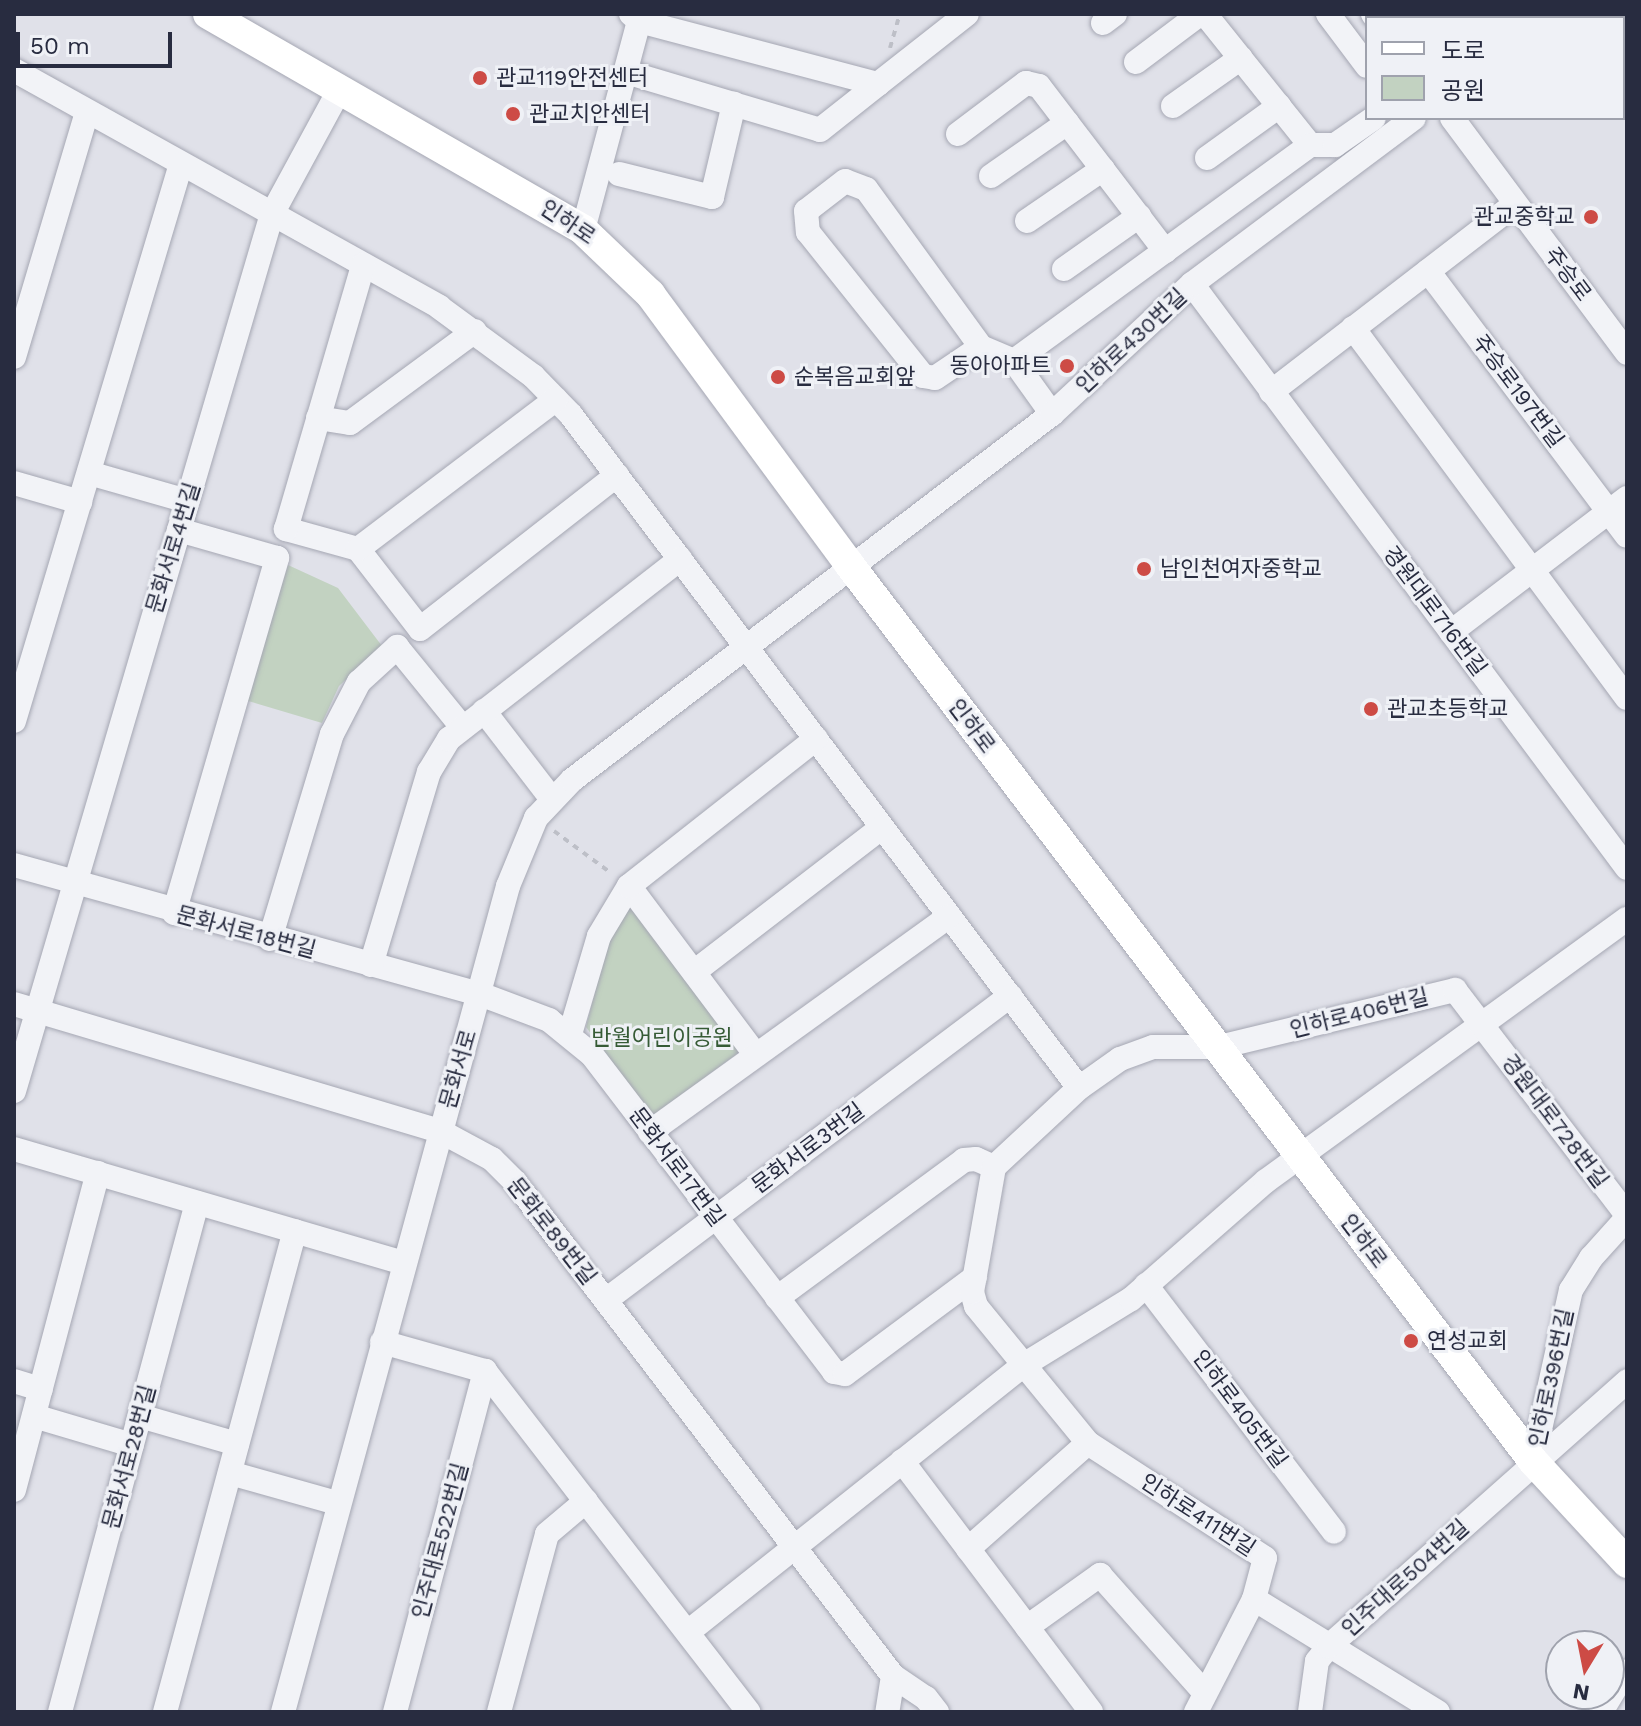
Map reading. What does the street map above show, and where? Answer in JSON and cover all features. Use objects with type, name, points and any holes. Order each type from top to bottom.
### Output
[{"type":"main road","name":"인하로","points":[[208,14],[583,230],[650,294],[849,564],[1533,1461],[1627,1563]]},
{"type":"street","points":[[626,72],[820,130],[967,14]]},
{"type":"street","points":[[1136,62],[1203,14],[1310,145]]},
{"type":"street","points":[[1328,14],[1365,63]]},
{"type":"street","points":[[583,230],[626,72],[635,18],[878,84]]},
{"type":"street","points":[[1173,106],[1241,58]]},
{"type":"street","points":[[14,70],[475,331],[556,399],[617,475],[1079,1088]]},
{"type":"street","points":[[958,134],[1026,83],[1039,86],[1165,251]]},
{"type":"street","name":"문화서로4번길","points":[[14,1091],[272,214],[340,89]]},
{"type":"street","points":[[619,174],[712,197],[734,104]]},
{"type":"street","points":[[1207,158],[1279,106]]},
{"type":"street","points":[[14,357],[87,112]]},
{"type":"street","points":[[1014,361],[1310,145],[1335,145],[1371,120]]},
{"type":"street","name":"인하로430번길","points":[[849,564],[1052,414],[1192,284],[1411,120]]},
{"type":"street","name":"주승로","points":[[1453,120],[1627,353]]},
{"type":"street","points":[[991,176],[1067,123]]},
{"type":"street","points":[[14,721],[181,164]]},
{"type":"street","points":[[1027,221],[1103,169]]},
{"type":"street","points":[[981,347],[935,378],[923,376],[808,232],[806,211],[845,181],[866,189],[981,347],[1014,361],[1052,414]]},
{"type":"street","points":[[1271,392],[1515,204]]},
{"type":"street","points":[[1064,269],[1139,216]]},
{"type":"street","points":[[363,265],[286,529],[358,549],[420,629],[617,475]]},
{"type":"street","name":"주승로197번길","points":[[1428,271],[1618,505],[1627,536]]},
{"type":"street","name":"경원대로716번길","points":[[1192,284],[1627,868]]},
{"type":"street","points":[[1353,328],[1627,698]]},
{"type":"street","points":[[318,418],[350,423],[475,331]]},
{"type":"street","points":[[358,549],[556,399]]},
{"type":"street","points":[[89,473],[187,501]]},
{"type":"street","points":[[14,483],[80,502]]},
{"type":"street","points":[[1451,632],[1618,505]]},
{"type":"street","points":[[174,913],[277,558],[179,530]]},
{"type":"street","points":[[371,965],[429,772],[462,727],[680,559]]},
{"type":"street","name":"문화서로","points":[[283,1712],[337,1503],[508,886],[544,808],[849,564]]},
{"type":"street","points":[[270,939],[339,716],[359,682],[397,647],[462,727]]},
{"type":"street","points":[[484,711],[544,808]]},
{"type":"street","points":[[570,1034],[599,936],[629,886],[816,739]]},
{"type":"street","points":[[694,972],[882,827]]},
{"type":"street","name":"문화서로18번길","points":[[14,865],[174,913],[480,994]]},
{"type":"street","points":[[629,886],[756,1055]]},
{"type":"street","points":[[650,1132],[949,916]]},
{"type":"street","points":[[688,1632],[1022,1366],[1146,1285],[1266,1181],[1302,1160],[1627,919]]},
{"type":"street","name":"인하로406번길","points":[[1219,1047],[1455,990],[1482,1026]]},
{"type":"street","name":"문화서로17번길","points":[[480,994],[518,1006],[570,1034],[650,1132],[834,1372],[845,1374],[975,1277]]},
{"type":"street","name":"문화서로3번길","points":[[606,1300],[1010,996]]},
{"type":"street","name":"문화로89번길","points":[[14,1004],[440,1131],[492,1159],[515,1182],[893,1676],[926,1698],[937,1712]]},
{"type":"street","name":"경원대로728번길","points":[[1482,1026],[1627,1217]]},
{"type":"street","points":[[777,1298],[964,1160],[976,1159],[994,1167],[1079,1088],[1120,1059],[1153,1047],[1219,1047]]},
{"type":"street","points":[[14,1149],[404,1263]]},
{"type":"street","name":"인하로411번길","points":[[994,1167],[975,1277],[976,1306],[1088,1443],[1265,1558],[1254,1599],[1200,1702],[1100,1575],[1027,1627]]},
{"type":"street","points":[[14,1490],[98,1173]]},
{"type":"street","name":"문화서로28번길","points":[[60,1712],[197,1203]]},
{"type":"street","name":"인하로396번길","points":[[1533,1461],[1571,1290],[1591,1258],[1627,1217]]},
{"type":"street","points":[[165,1712],[295,1231]]},
{"type":"street","name":"인하로405번길","points":[[1146,1285],[1334,1532]]},
{"type":"street","points":[[382,1342],[485,1371],[749,1712]]},
{"type":"street","name":"인주대로522번길","points":[[395,1712],[485,1371]]},
{"type":"street","points":[[14,1381],[41,1389]]},
{"type":"street","name":"인주대로504번길","points":[[1310,1712],[1317,1661],[1329,1646],[1533,1461],[1627,1381]]},
{"type":"street","points":[[34,1416],[132,1445]]},
{"type":"street","points":[[140,1416],[237,1444]]},
{"type":"street","points":[[968,1549],[1088,1443]]},
{"type":"street","points":[[902,1461],[1091,1712]]},
{"type":"street","points":[[230,1473],[337,1503]]},
{"type":"street","points":[[499,1712],[547,1534],[586,1501]]},
{"type":"street","points":[[1254,1599],[1438,1712]]},
{"type":"street","points":[[887,1712],[893,1676]]},
{"type":"path","points":[[544,808],[629,886]]},
{"type":"green space","points":[[288,565],[338,588],[382,646],[339,686],[322,723],[245,700]]},
{"type":"green space","name":"반월어린이공원","points":[[629,902],[741,1051],[652,1116],[586,1027],[608,939]]},
{"type":"place","name":"관교119안전센터","points":[[480,78]]},
{"type":"place","name":"관교치안센터","points":[[513,114]]},
{"type":"place","name":"관교중학교","points":[[1591,217]]},
{"type":"place","name":"동아아파트","points":[[1067,366]]},
{"type":"place","name":"순복음교회앞","points":[[778,377]]},
{"type":"place","name":"남인천여자중학교","points":[[1144,569]]},
{"type":"place","name":"관교초등학교","points":[[1371,709]]},
{"type":"place","name":"연성교회","points":[[1411,1341]]}]
